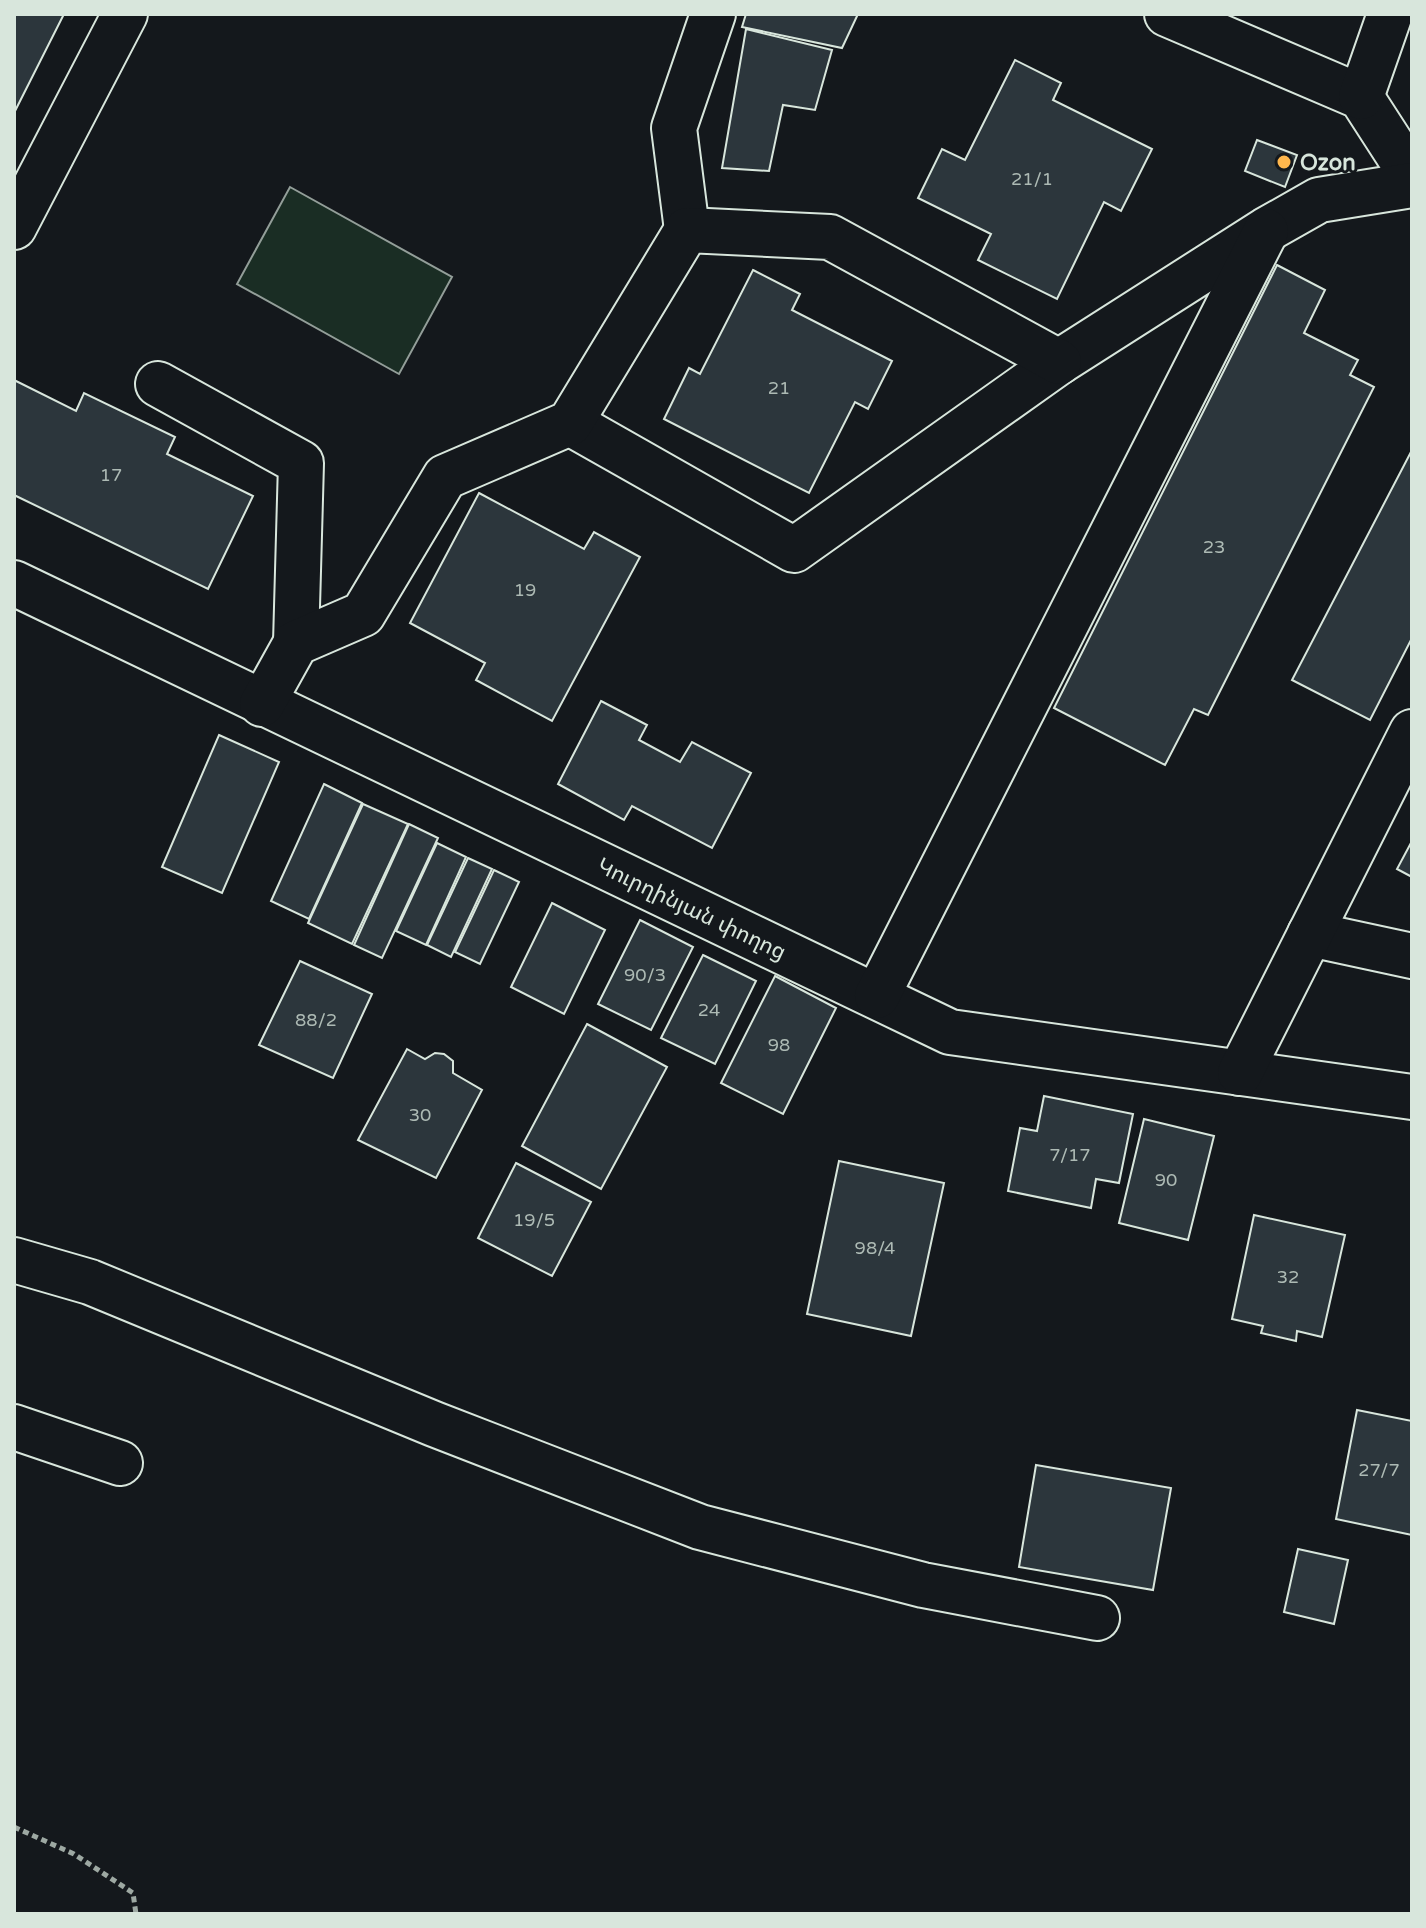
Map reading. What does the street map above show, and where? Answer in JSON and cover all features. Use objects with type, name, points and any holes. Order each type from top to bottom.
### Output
[{"type":"street","points":[[14,227],[125,14]]},
{"type":"street","points":[[296,643],[363,614],[445,477],[570,423],[687,230],[674,128],[713,14]]},
{"type":"street","points":[[1167,14],[1361,97],[1412,176]]},
{"type":"street","points":[[1361,97],[1390,14]]},
{"type":"street","points":[[570,423],[794,550],[1059,362],[1266,230],[1319,200],[1412,185]]},
{"type":"street","points":[[687,230],[830,237],[1059,362]]},
{"type":"street","points":[[877,996],[1266,230]]},
{"type":"street","points":[[158,384],[301,463],[296,643],[262,704]]},
{"type":"street","name":"Կուրղինյան փողոց","points":[[14,583],[950,1032],[1412,1097]]},
{"type":"street","points":[[1240,1073],[1412,732]]},
{"type":"street","points":[[1310,934],[1412,956]]},
{"type":"street","points":[[14,1260],[90,1282],[434,1424],[700,1527],[923,1585],[1097,1618]]},
{"type":"street","points":[[14,1427],[120,1463]]},
{"type":"path","points":[[14,1827],[74,1854],[133,1893],[136,1914]]},
{"type":"green space","points":[[290,187],[452,277],[399,374],[237,284]]},
{"type":"building","points":[[14,14],[64,14],[14,113]]},
{"type":"building","points":[[746,14],[858,14],[842,48],[742,27]]},
{"type":"building","points":[[746,29],[832,50],[815,110],[783,105],[769,171],[722,168]]},
{"type":"building","points":[[1015,60],[1061,83],[1053,100],[1152,149],[1121,211],[1104,202],[1057,299],[978,260],[991,234],[918,198],[942,149],[965,160]]},
{"type":"building","points":[[1257,140],[1297,155],[1285,187],[1245,171]]},
{"type":"building","points":[[1277,265],[1325,290],[1304,333],[1358,360],[1350,375],[1374,387],[1208,715],[1194,709],[1165,765],[1054,708]]},
{"type":"building","points":[[753,270],[800,294],[792,310],[892,361],[868,409],[855,402],[809,493],[664,419],[689,368],[700,374]]},
{"type":"building","points":[[14,380],[76,411],[84,393],[175,437],[167,454],[253,496],[208,589],[14,495]]},
{"type":"building","points":[[1412,450],[1412,638],[1370,720],[1292,680]]},
{"type":"building","points":[[479,493],[584,549],[594,532],[640,557],[552,721],[476,680],[485,663],[410,623]]},
{"type":"building","points":[[601,701],[647,725],[639,740],[680,762],[692,742],[751,773],[712,848],[632,806],[624,820],[558,784]]},
{"type":"building","points":[[219,735],[279,762],[222,893],[162,867]]},
{"type":"building","points":[[324,784],[362,803],[309,919],[271,901]]},
{"type":"building","points":[[363,804],[408,824],[352,944],[308,923]]},
{"type":"building","points":[[409,824],[438,838],[382,958],[354,945]]},
{"type":"building","points":[[1412,841],[1412,877],[1397,869]]},
{"type":"building","points":[[437,843],[466,857],[426,945],[396,931]]},
{"type":"building","points":[[468,858],[492,869],[451,957],[427,945]]},
{"type":"building","points":[[494,870],[519,882],[480,964],[455,952]]},
{"type":"building","points":[[552,903],[605,930],[564,1014],[511,987]]},
{"type":"building","points":[[640,920],[693,947],[651,1030],[598,1004]]},
{"type":"building","points":[[703,955],[756,981],[715,1064],[661,1038]]},
{"type":"building","points":[[300,961],[372,994],[333,1078],[259,1045]]},
{"type":"building","points":[[775,976],[836,1008],[783,1114],[721,1083]]},
{"type":"building","points":[[587,1024],[667,1067],[601,1189],[522,1146]]},
{"type":"building","points":[[407,1049],[425,1059],[435,1053],[444,1054],[453,1061],[453,1073],[482,1090],[436,1178],[358,1140]]},
{"type":"building","points":[[1044,1096],[1133,1114],[1119,1183],[1096,1179],[1091,1208],[1008,1191],[1020,1128],[1037,1131]]},
{"type":"building","points":[[1144,1119],[1214,1136],[1188,1240],[1119,1223]]},
{"type":"building","points":[[839,1161],[944,1183],[911,1336],[807,1314]]},
{"type":"building","points":[[516,1163],[591,1202],[552,1276],[478,1238]]},
{"type":"building","points":[[1254,1215],[1345,1235],[1322,1337],[1297,1331],[1296,1341],[1261,1333],[1263,1326],[1232,1319]]},
{"type":"building","points":[[1357,1410],[1412,1421],[1412,1535],[1336,1519]]},
{"type":"building","points":[[1036,1465],[1171,1488],[1153,1590],[1019,1567]]},
{"type":"building","points":[[1298,1549],[1348,1560],[1334,1624],[1284,1612]]},
{"type":"place","name":"Ozon","points":[[1284,162]]}]
